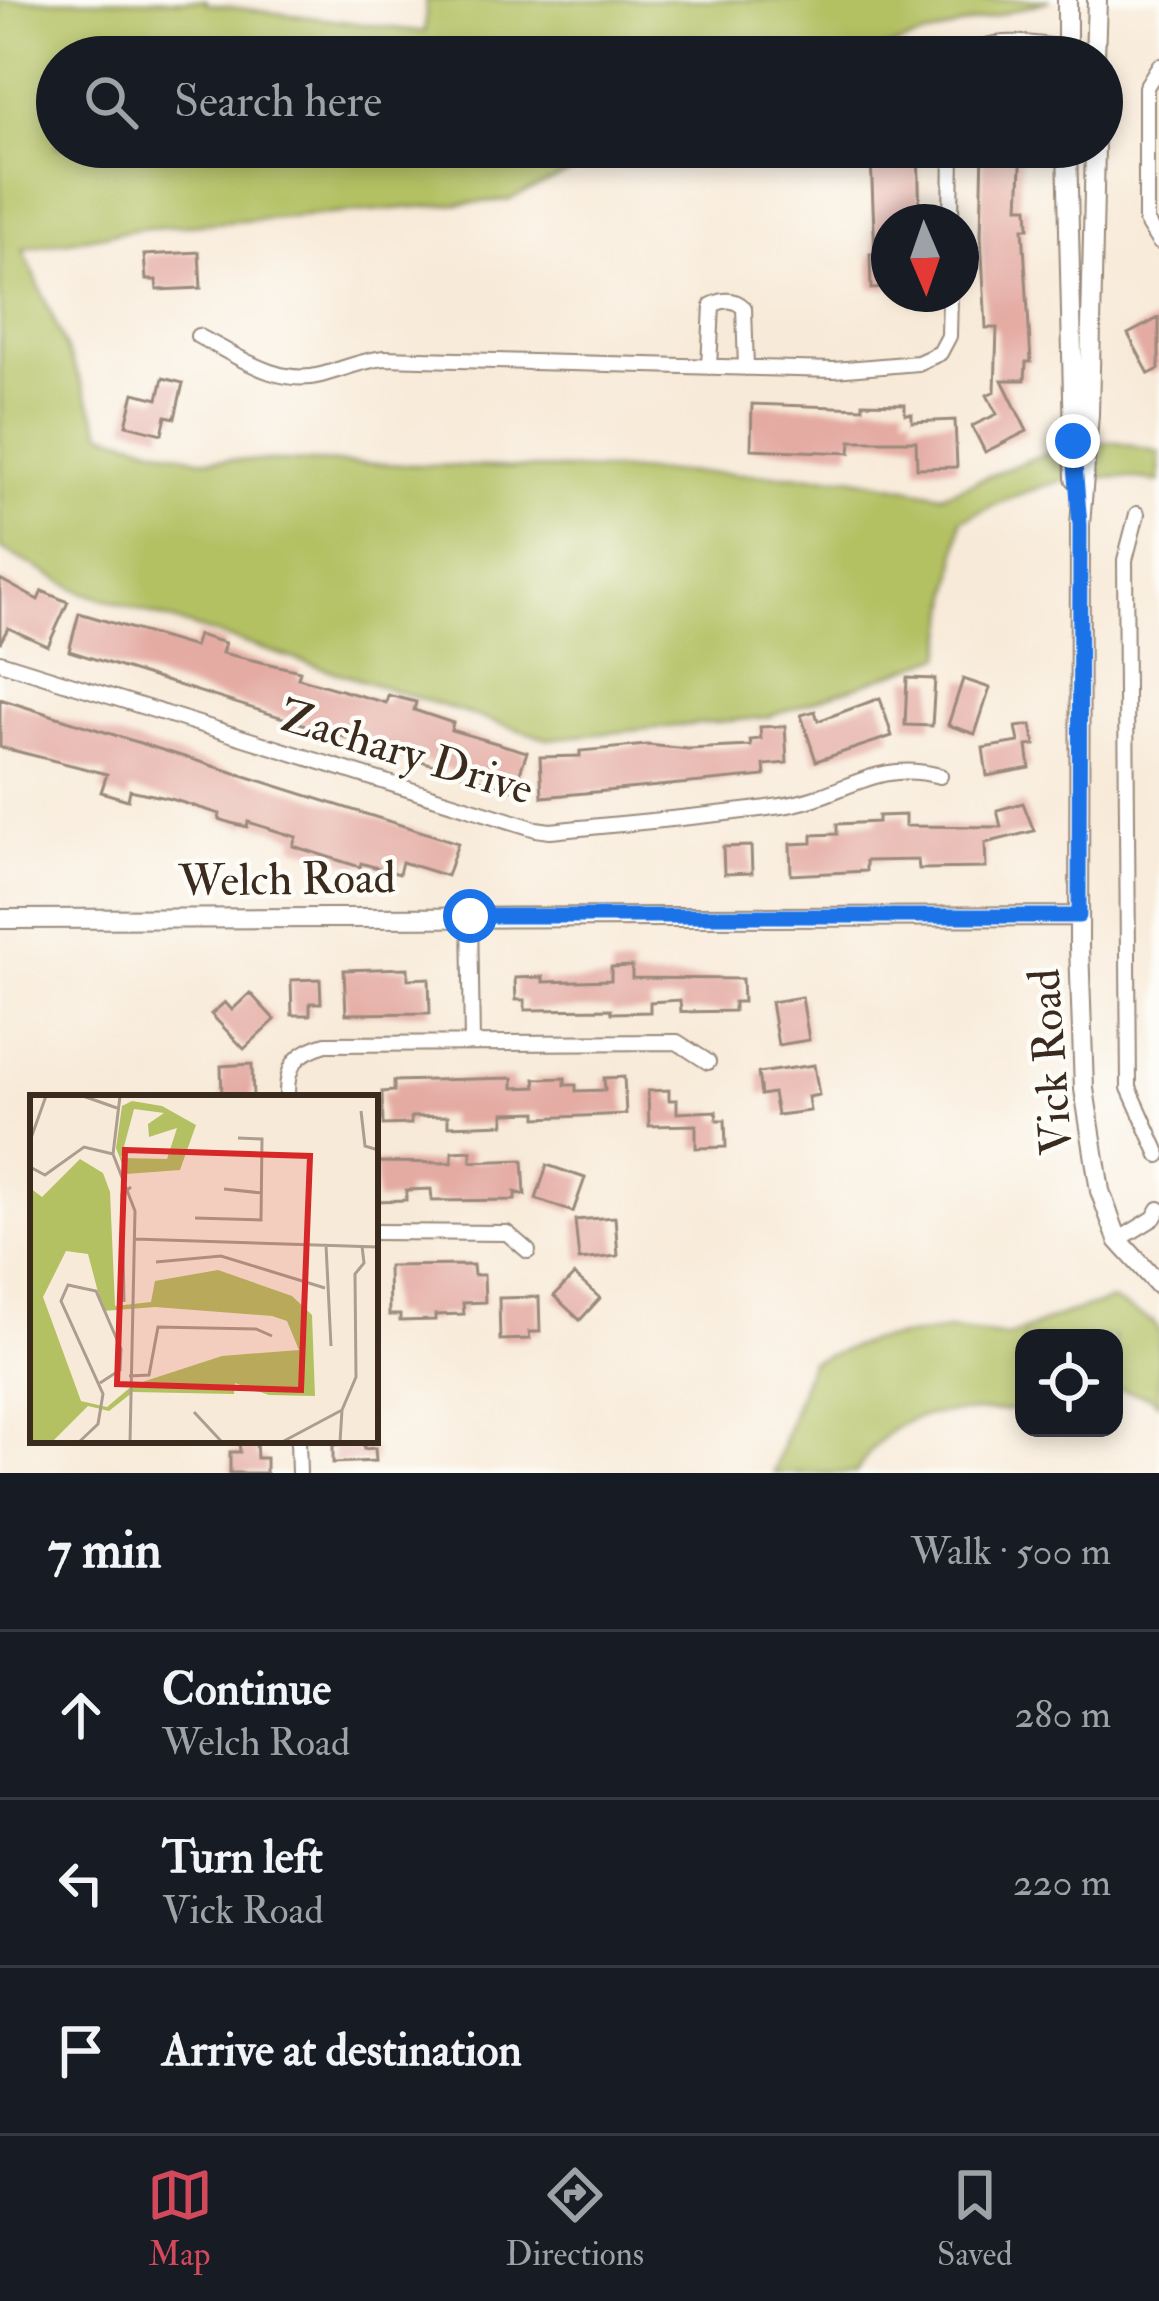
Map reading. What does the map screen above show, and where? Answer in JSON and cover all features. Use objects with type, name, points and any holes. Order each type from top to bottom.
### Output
[{"type":"street","points":[[1067,0],[1067,36]]},
{"type":"street","points":[[1095,36],[1096,0]]},
{"type":"street","points":[[1159,66],[1146,87],[1146,221],[1159,242]]},
{"type":"street","points":[[951,204],[952,168]]},
{"type":"street","name":"Vick Road","points":[[1067,168],[1073,463],[1080,525]]},
{"type":"street","name":"Vick Road","points":[[1094,168],[1089,414],[1080,525],[1079,916],[1084,1089],[1100,1191],[1118,1240],[1159,1286]]},
{"type":"street","points":[[709,367],[712,305],[722,300],[737,301],[744,308],[746,368]]},
{"type":"street","points":[[198,336],[274,374],[299,379],[384,358],[834,370],[918,363],[940,353],[949,336],[950,312]]},
{"type":"street","points":[[1137,514],[1125,560],[1129,1088],[1159,1155]]},
{"type":"street","name":"Zachary Drive","points":[[0,662],[536,829],[787,806],[893,770],[914,769],[940,776]]},
{"type":"street","points":[[470,916],[472,1042]]},
{"type":"street","name":"Welch Road","points":[[0,919],[1079,916]]},
{"type":"street","points":[[287,1095],[286,1077],[293,1060],[305,1050],[326,1044],[676,1042],[708,1062]]},
{"type":"street","points":[[1118,1240],[1154,1218],[1159,1209]]},
{"type":"street","points":[[378,1232],[507,1233],[528,1251]]},
{"type":"street","points":[[298,1443],[299,1473]]},
{"type":"green space","points":[[0,0],[206,0],[207,4],[425,32],[426,0],[1050,0],[927,36],[36,36],[36,168],[580,168],[508,200],[138,229],[23,249],[103,433],[199,459],[850,477],[942,495],[1046,453],[1114,442],[1159,452],[1159,482],[1078,478],[961,520],[943,656],[768,717],[548,739],[82,592],[0,548]]},
{"type":"green space","points":[[1112,1300],[1153,1322],[1159,1331],[1159,1403],[1123,1390],[1123,1329],[1028,1329]]},
{"type":"green space","points":[[950,1330],[1015,1335],[1015,1409],[949,1412],[908,1421],[872,1448],[856,1473],[773,1473],[810,1362],[869,1341]]},
{"type":"building","points":[[871,168],[919,168],[920,204],[873,204]]},
{"type":"building","points":[[983,168],[1021,168],[1019,207],[1028,207],[1029,228],[1023,228],[1031,362],[1026,362],[1025,380],[1002,380],[1027,431],[985,452],[972,426],[997,414],[987,395],[995,391],[997,328],[986,328]]},
{"type":"building","points":[[199,252],[201,288],[157,290],[156,280],[146,280],[144,255]]},
{"type":"building","points":[[1159,318],[1159,369],[1149,374],[1128,334]]},
{"type":"building","points":[[163,378],[183,383],[175,418],[166,416],[162,434],[126,425],[134,393],[158,399]]},
{"type":"building","points":[[863,403],[905,404],[905,414],[912,414],[912,422],[955,420],[957,467],[917,468],[916,441],[851,441],[850,453],[751,449],[752,404],[863,408]]},
{"type":"building","points":[[0,579],[38,600],[42,591],[68,602],[48,646],[8,628],[0,643]]},
{"type":"building","points":[[79,613],[194,647],[198,635],[225,643],[222,653],[300,671],[298,678],[386,703],[388,695],[416,702],[414,710],[453,723],[451,730],[527,752],[514,790],[69,651]]},
{"type":"building","points":[[907,678],[935,679],[932,726],[905,725]]},
{"type":"building","points":[[963,679],[990,688],[975,734],[948,725]]},
{"type":"building","points":[[880,698],[892,736],[816,761],[801,715],[815,711],[818,721]]},
{"type":"building","points":[[0,699],[458,843],[447,876],[402,862],[399,874],[361,863],[360,867],[293,846],[296,837],[248,822],[247,827],[231,823],[219,819],[220,814],[171,799],[130,790],[128,800],[101,792],[107,774],[0,747]]},
{"type":"building","points":[[1031,725],[1035,745],[1027,746],[1030,768],[987,776],[983,748],[1019,742],[1016,727]]},
{"type":"building","points":[[785,726],[787,763],[764,765],[765,776],[542,797],[540,757],[647,745],[688,749],[751,746],[750,740],[761,739],[760,727]]},
{"type":"building","points":[[1023,803],[1034,831],[985,843],[986,868],[919,869],[918,860],[866,861],[866,871],[791,875],[790,844],[812,843],[812,835],[837,834],[837,824],[905,815],[905,826],[1001,827],[997,810]]},
{"type":"building","points":[[751,846],[752,873],[724,874],[723,847]]},
{"type":"building","points":[[632,966],[632,978],[742,979],[743,1002],[734,1002],[734,1011],[681,1012],[680,1000],[650,1002],[650,1012],[612,1013],[611,1009],[525,1010],[525,1000],[516,1000],[515,978],[611,980],[611,967]]},
{"type":"building","points":[[408,968],[408,979],[429,978],[430,1013],[346,1014],[344,970]]},
{"type":"building","points":[[320,979],[321,1003],[310,1003],[310,1015],[292,1015],[291,980]]},
{"type":"building","points":[[250,993],[275,1020],[244,1049],[211,1014],[225,1002],[232,1010]]},
{"type":"building","points":[[802,997],[809,1040],[778,1045],[771,1002]]},
{"type":"building","points":[[252,1064],[253,1095],[222,1095],[221,1066]]},
{"type":"building","points":[[814,1065],[819,1095],[808,1097],[810,1111],[777,1115],[773,1093],[761,1095],[758,1073]]},
{"type":"building","points":[[624,1077],[626,1114],[537,1118],[537,1112],[504,1113],[504,1124],[448,1126],[448,1116],[411,1117],[411,1124],[383,1125],[382,1092],[394,1091],[394,1081],[513,1078],[513,1088],[536,1087],[535,1079],[565,1078],[565,1085],[576,1085],[576,1091],[605,1090],[604,1078]]},
{"type":"building","points":[[669,1090],[669,1100],[677,1100],[677,1113],[716,1111],[717,1120],[725,1120],[726,1147],[696,1148],[696,1125],[649,1126],[648,1091]]},
{"type":"building","points":[[471,1151],[471,1162],[523,1160],[525,1195],[515,1192],[515,1200],[432,1201],[431,1189],[406,1190],[406,1200],[378,1201],[378,1162],[452,1163],[452,1152]]},
{"type":"building","points":[[547,1165],[585,1178],[573,1212],[536,1199]]},
{"type":"building","points":[[615,1217],[618,1256],[579,1260],[575,1220]]},
{"type":"building","points":[[473,1265],[474,1275],[484,1275],[485,1302],[463,1303],[464,1314],[435,1315],[435,1320],[400,1321],[400,1315],[389,1315],[388,1266]]},
{"type":"building","points":[[574,1275],[600,1298],[580,1320],[554,1296]]},
{"type":"building","points":[[539,1297],[540,1332],[529,1332],[530,1339],[500,1340],[499,1298]]},
{"type":"building","points":[[239,1443],[256,1443],[257,1458],[266,1458],[266,1473],[230,1473],[230,1452],[240,1452]]},
{"type":"building","points":[[333,1445],[375,1448],[376,1461],[333,1463]]},
{"type":"route","points":[[470,916],[1079,916],[1080,525],[1073,441]]}]
